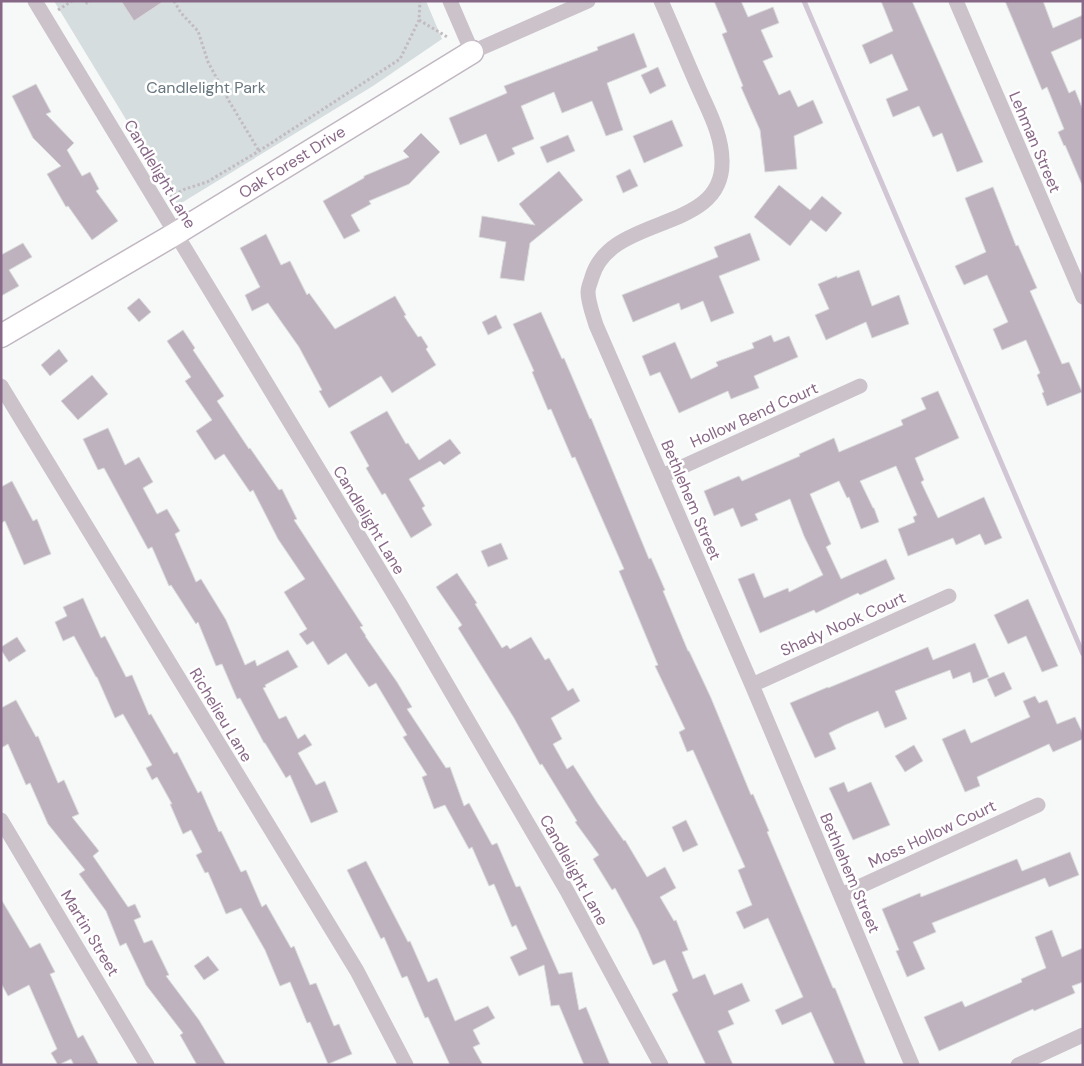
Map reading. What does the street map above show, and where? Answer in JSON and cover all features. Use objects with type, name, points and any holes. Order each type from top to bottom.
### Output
[{"type":"street","name":"Candlelight Lane","points":[[35,1],[400,604],[566,891],[661,1065]]},
{"type":"street","points":[[450,1],[472,52]]},
{"type":"street","name":"Oak Forest Drive","points":[[1,336],[175,234],[472,52],[588,1]]},
{"type":"street","name":"Bethlehem Street","points":[[661,1],[718,135],[722,160],[721,180],[707,199],[695,210],[625,238],[609,250],[595,268],[588,292],[596,325],[752,685],[912,1065]]},
{"type":"street","name":"Lehman Street","points":[[956,1],[1083,297]]},
{"type":"street","name":"Richelieu Lane","points":[[1,386],[357,971],[406,1065]]},
{"type":"street","name":"Hollow Bend Court","points":[[662,476],[860,386]]},
{"type":"street","name":"Shady Nook Court","points":[[752,685],[949,596]]},
{"type":"street","name":"Moss Hollow Court","points":[[840,895],[1038,804]]},
{"type":"street","name":"Martin Street","points":[[1,820],[147,1065]]},
{"type":"street","points":[[1018,1065],[1083,1035]]},
{"type":"path","points":[[86,1],[87,3],[90,1]]},
{"type":"path","points":[[174,1],[181,13],[198,31],[208,62],[259,151]]},
{"type":"path","points":[[158,206],[176,193],[207,182],[259,151],[400,59],[420,20],[420,1]]},
{"type":"path","points":[[420,20],[472,52]]},
{"type":"green space","name":"Candlelight Park","points":[[54,1],[426,1],[442,39],[373,86],[178,205]]},
{"type":"building","points":[[121,1],[164,1],[134,21]]},
{"type":"building","points":[[714,1],[741,1],[748,17],[773,7],[779,23],[761,30],[773,57],[763,61],[779,95],[790,90],[798,107],[813,100],[823,123],[794,136],[797,169],[765,172],[760,130],[741,87],[743,86],[722,34],[727,32]]},
{"type":"building","points":[[881,1],[912,1],[983,162],[957,172],[942,133],[933,137],[919,106],[893,117],[886,99],[908,90],[892,54],[870,64],[862,45],[893,31]]},
{"type":"building","points":[[1005,1],[1043,1],[1053,28],[1083,15],[1083,38],[1051,52],[1069,93],[1075,90],[1083,110],[1083,187],[1058,132],[1064,129],[1047,87],[1042,90]]},
{"type":"building","points":[[634,33],[647,67],[607,83],[623,130],[606,136],[592,101],[562,113],[554,92],[521,106],[534,139],[512,148],[515,154],[498,162],[486,134],[460,145],[449,118],[507,93],[504,86],[598,50],[597,47]]},
{"type":"building","points":[[658,67],[666,86],[650,94],[641,75]]},
{"type":"building","points":[[36,84],[51,112],[46,114],[74,143],[67,150],[82,176],[90,172],[99,189],[96,191],[118,221],[92,240],[68,206],[66,207],[47,174],[61,166],[33,138],[12,96]]},
{"type":"building","points":[[672,120],[683,146],[644,163],[633,136]]},
{"type":"building","points":[[421,133],[440,152],[409,184],[369,201],[371,204],[351,215],[360,231],[344,239],[323,201],[364,178],[364,176],[409,157],[403,151]]},
{"type":"building","points":[[568,135],[575,151],[547,163],[540,147]]},
{"type":"building","points":[[630,169],[638,186],[623,193],[616,176]]},
{"type":"building","points":[[559,171],[583,200],[530,243],[524,281],[500,278],[506,242],[479,237],[482,216],[535,225],[519,204]]},
{"type":"building","points":[[779,185],[810,210],[822,196],[842,213],[826,232],[811,220],[790,246],[754,217]]},
{"type":"building","points":[[993,187],[1016,246],[1018,245],[1037,288],[1030,291],[1062,364],[1069,362],[1082,392],[1047,406],[1037,375],[1040,373],[1026,340],[1002,350],[993,329],[1008,322],[987,275],[964,285],[955,266],[986,252],[965,198]]},
{"type":"building","points":[[750,233],[760,260],[719,276],[734,313],[711,322],[703,301],[681,310],[679,303],[633,322],[622,295],[718,257],[714,247]]},
{"type":"building","points":[[266,234],[281,265],[290,261],[307,295],[309,293],[335,329],[395,296],[406,315],[404,316],[418,337],[421,336],[428,347],[426,349],[436,365],[392,393],[381,376],[329,408],[319,391],[322,390],[299,347],[268,303],[252,311],[245,295],[260,287],[240,248]]},
{"type":"building","points":[[23,243],[32,257],[9,270],[19,286],[1,296],[1,255]]},
{"type":"building","points":[[859,270],[872,306],[899,295],[909,324],[872,338],[866,322],[826,340],[815,315],[829,309],[818,284]]},
{"type":"building","points":[[139,298],[151,312],[139,322],[127,308]]},
{"type":"building","points":[[541,312],[591,418],[649,559],[651,558],[665,590],[663,591],[688,651],[711,698],[751,795],[753,794],[769,831],[767,832],[833,988],[835,988],[866,1065],[835,1065],[811,1012],[782,1025],[775,1010],[803,997],[768,918],[744,929],[736,912],[752,905],[738,870],[745,867],[693,750],[687,752],[679,732],[685,729],[655,666],[658,665],[619,571],[624,569],[575,457],[572,458],[551,409],[548,410],[532,372],[534,371],[513,324]]},
{"type":"building","points":[[496,315],[502,328],[488,335],[482,322]]},
{"type":"building","points":[[183,330],[195,348],[193,350],[224,396],[217,401],[279,490],[282,489],[297,519],[294,520],[363,626],[360,627],[365,636],[412,707],[407,709],[446,768],[450,767],[464,806],[469,803],[492,845],[497,843],[516,887],[520,886],[559,974],[572,972],[579,1010],[586,1007],[610,1065],[584,1065],[559,1005],[551,1006],[544,965],[519,976],[510,957],[527,949],[516,925],[512,927],[494,884],[489,886],[472,847],[469,849],[445,805],[434,809],[422,777],[427,775],[403,737],[407,735],[376,683],[369,687],[346,653],[328,665],[313,641],[307,645],[299,634],[307,629],[284,592],[305,579],[278,539],[253,490],[250,492],[224,454],[215,460],[196,431],[212,420],[185,381],[191,377],[167,341]]},
{"type":"building","points":[[771,335],[774,342],[789,336],[798,357],[754,376],[759,388],[731,399],[728,391],[679,413],[660,372],[650,376],[642,356],[675,342],[691,379],[718,366],[716,362],[754,348],[752,343]]},
{"type":"building","points":[[59,349],[68,361],[50,376],[41,365]]},
{"type":"building","points":[[92,375],[108,394],[78,420],[61,401]]},
{"type":"building","points":[[938,391],[959,438],[915,458],[924,480],[921,482],[938,518],[984,497],[1002,538],[985,545],[980,534],[956,545],[953,538],[908,556],[898,529],[915,522],[913,517],[917,515],[896,466],[860,481],[879,522],[861,529],[849,497],[847,498],[839,481],[810,494],[831,544],[826,547],[841,579],[886,559],[895,579],[860,595],[858,593],[816,613],[814,610],[760,633],[738,579],[754,573],[764,598],[788,588],[789,592],[823,575],[804,536],[790,499],[755,514],[758,520],[741,527],[733,508],[714,516],[704,491],[739,476],[742,481],[800,456],[799,454],[834,438],[839,452],[903,425],[901,420],[926,409],[921,398]]},
{"type":"building","points":[[387,411],[406,444],[408,443],[419,460],[450,439],[461,453],[444,465],[440,461],[409,479],[425,506],[422,508],[432,525],[411,538],[385,493],[382,495],[366,468],[369,466],[350,432]]},
{"type":"building","points":[[108,428],[125,465],[139,457],[153,482],[143,488],[157,514],[167,509],[180,531],[175,534],[196,582],[201,579],[226,620],[245,665],[255,660],[257,666],[288,650],[298,667],[265,685],[266,687],[263,688],[279,719],[286,716],[298,739],[305,734],[312,745],[298,753],[316,785],[325,781],[338,812],[311,823],[290,775],[286,778],[264,743],[240,698],[237,699],[222,664],[216,666],[198,622],[196,624],[171,585],[169,586],[152,547],[148,549],[104,468],[98,470],[83,439]]},
{"type":"building","points":[[12,481],[33,521],[37,519],[51,554],[24,565],[5,521],[1,523],[1,487]]},
{"type":"building","points":[[501,543],[508,559],[488,567],[481,551]]},
{"type":"building","points":[[457,573],[477,603],[475,604],[502,648],[507,645],[510,649],[531,637],[545,660],[549,658],[568,691],[573,688],[580,701],[551,718],[562,739],[553,744],[567,769],[573,765],[598,804],[625,840],[647,877],[665,867],[676,888],[660,897],[674,921],[676,920],[688,950],[682,952],[693,979],[705,974],[714,995],[742,983],[750,1001],[728,1011],[734,1024],[718,1031],[733,1065],[706,1065],[672,994],[678,991],[665,960],[653,965],[638,930],[615,888],[612,890],[593,859],[599,855],[575,822],[577,821],[542,764],[540,765],[514,718],[458,628],[462,625],[436,587]]},
{"type":"building","points":[[83,598],[101,638],[105,636],[126,677],[132,675],[149,715],[151,714],[174,754],[177,752],[198,793],[201,791],[219,832],[221,831],[241,872],[246,870],[262,907],[266,904],[291,948],[294,946],[310,985],[316,983],[334,1026],[339,1024],[352,1054],[328,1064],[310,1022],[307,1023],[290,982],[280,986],[265,950],[241,908],[226,914],[208,872],[205,873],[196,855],[202,852],[191,830],[183,834],[170,804],[172,804],[157,777],[152,780],[146,768],[152,765],[123,714],[115,718],[97,677],[74,636],[63,641],[55,622],[67,616],[63,607]]},
{"type":"building","points":[[1028,599],[1058,666],[1042,672],[1026,636],[1008,644],[994,615]]},
{"type":"building","points":[[17,637],[26,651],[9,662],[1,647]]},
{"type":"building","points":[[975,643],[989,677],[973,683],[970,672],[953,679],[950,670],[895,691],[907,719],[885,728],[878,711],[829,733],[836,749],[815,758],[790,703],[928,647],[933,660]]},
{"type":"building","points":[[1004,672],[1012,689],[995,697],[987,679]]},
{"type":"building","points":[[1035,696],[1039,703],[1047,700],[1057,724],[1075,717],[1083,734],[1083,739],[1053,752],[1049,744],[977,777],[980,786],[965,792],[942,739],[965,729],[971,743],[1030,717],[1023,701]]},
{"type":"building","points":[[16,700],[36,737],[38,736],[58,783],[64,780],[79,814],[72,817],[99,851],[93,856],[128,907],[135,904],[141,917],[134,920],[144,943],[152,940],[169,975],[166,976],[199,1020],[226,1065],[197,1065],[180,1035],[183,1033],[146,985],[126,943],[120,946],[106,911],[79,874],[85,870],[48,824],[30,783],[26,785],[8,744],[1,748],[1,708]]},
{"type":"building","points":[[914,745],[923,761],[905,772],[895,756]]},
{"type":"building","points":[[844,782],[848,792],[871,782],[890,825],[853,840],[829,788]]},
{"type":"building","points":[[686,820],[698,845],[683,852],[672,827]]},
{"type":"building","points":[[1070,852],[1079,875],[1049,887],[1045,878],[932,923],[936,932],[913,942],[925,969],[907,977],[896,951],[899,950],[882,909],[920,893],[921,897],[1017,859],[1022,871]]},
{"type":"building","points":[[366,861],[408,942],[410,941],[428,982],[437,978],[455,1021],[488,1006],[495,1018],[473,1030],[480,1044],[473,1047],[483,1065],[450,1065],[428,1017],[425,1018],[407,976],[402,978],[384,937],[381,939],[347,870]]},
{"type":"building","points":[[1,899],[30,948],[40,943],[55,972],[50,974],[78,1038],[83,1035],[99,1065],[74,1065],[71,1059],[58,1065],[51,1053],[57,1049],[29,985],[8,996],[1,983]]},
{"type":"building","points":[[1052,930],[1062,957],[1083,948],[1083,982],[1072,986],[1075,993],[1034,1011],[1033,1009],[939,1051],[924,1017],[962,1001],[965,1007],[1022,982],[1021,979],[1046,968],[1035,937]]},
{"type":"building","points":[[208,956],[219,970],[204,980],[194,966]]},
{"type":"waterway","points":[[804,1],[1083,654]]}]
